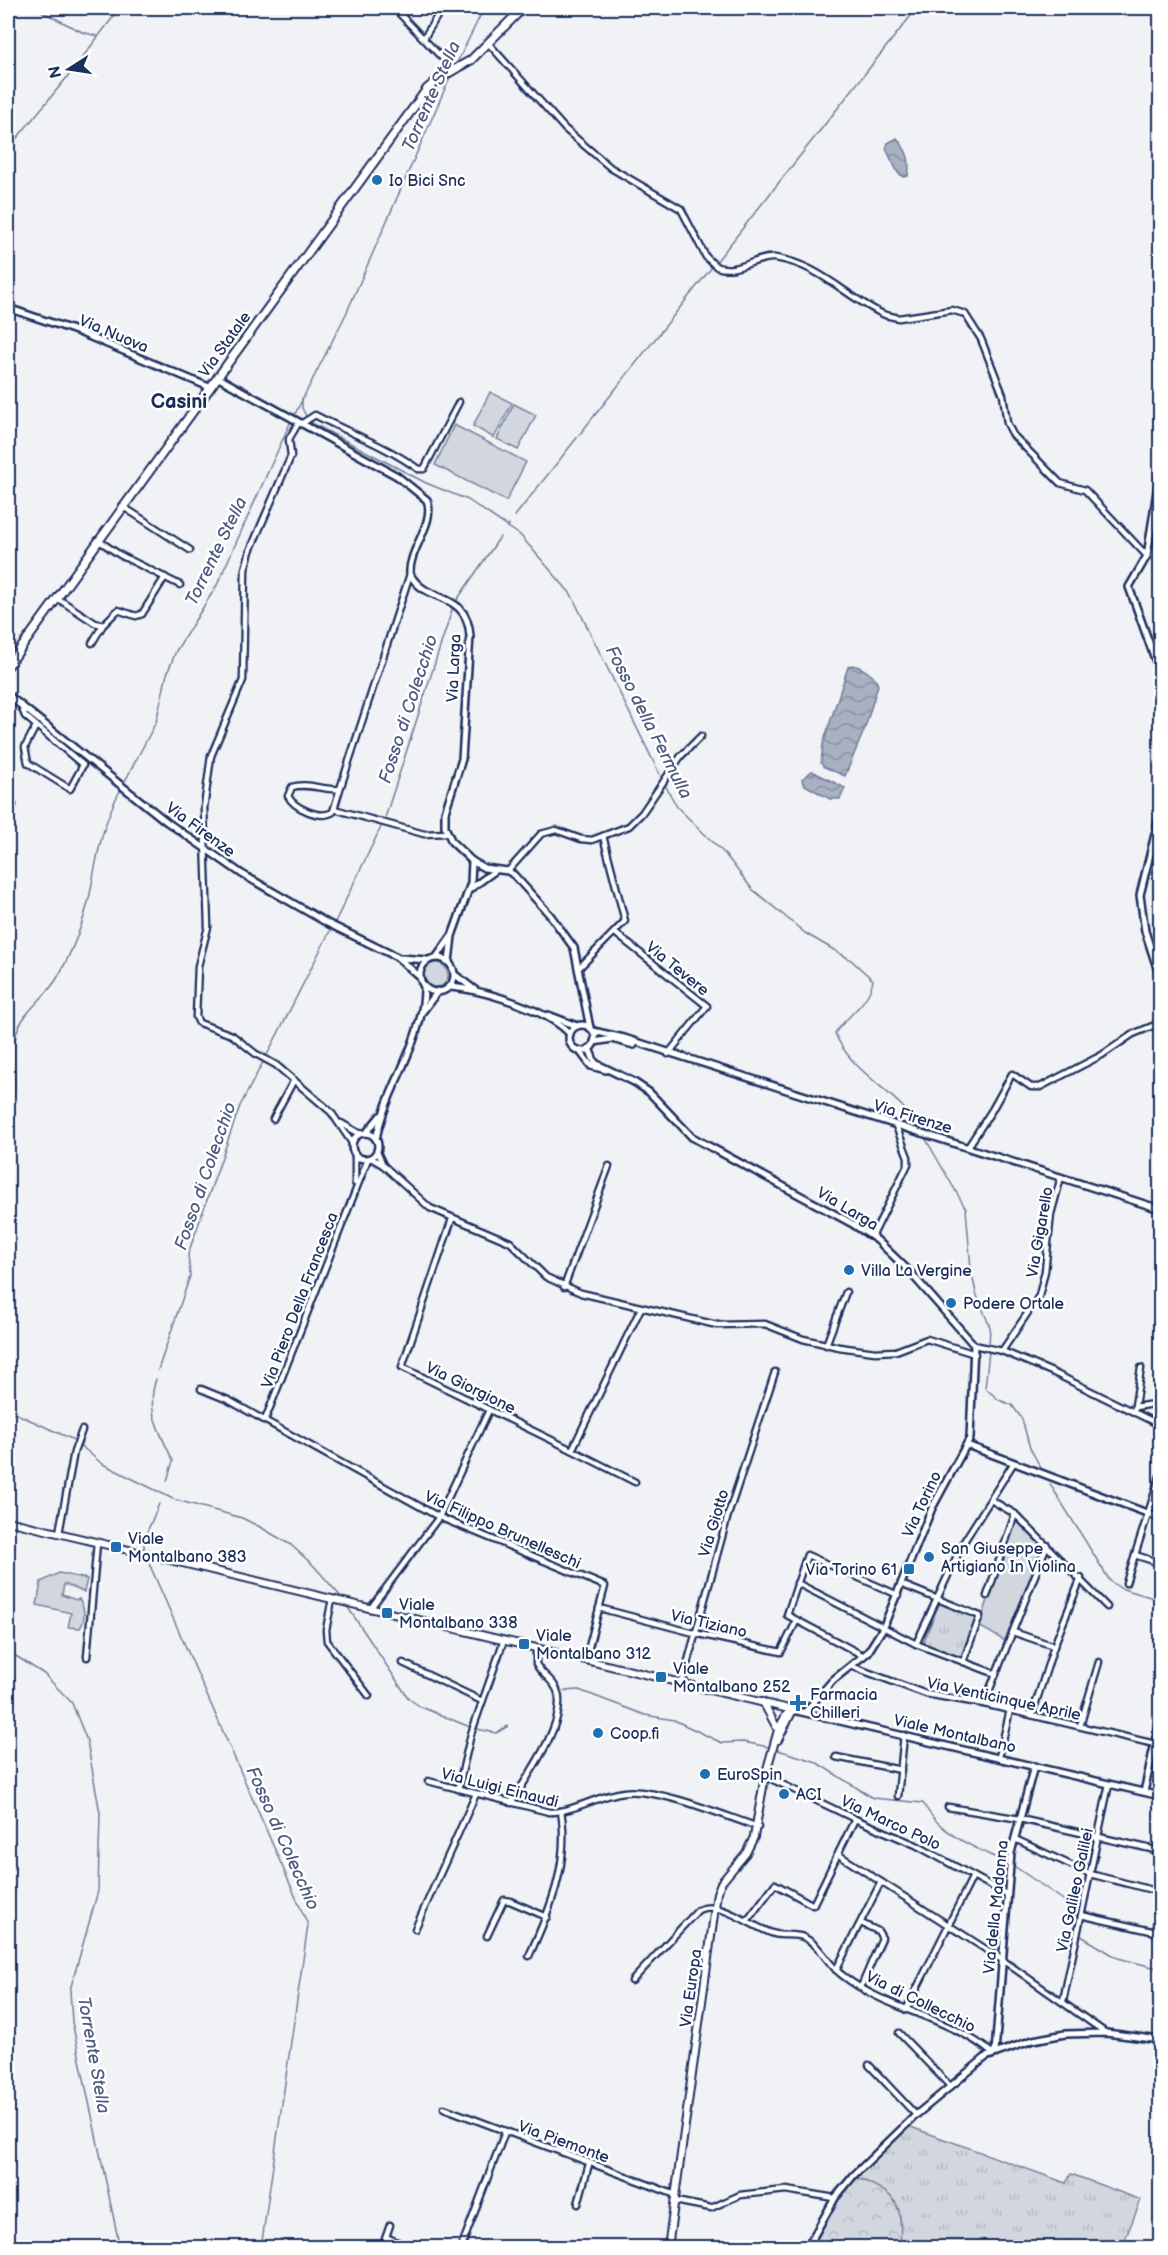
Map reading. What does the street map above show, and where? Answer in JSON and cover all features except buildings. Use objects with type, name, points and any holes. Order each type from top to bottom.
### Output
[{"type":"main road","points":[[489,44],[523,8]]},
{"type":"main road","name":"Via Statale","points":[[9,662],[428,89],[440,78],[465,65],[489,44]]},
{"type":"main road","name":"Viale Montalbano","points":[[8,1521],[370,1609],[586,1658],[793,1710]]},
{"type":"main road","points":[[763,1702],[778,1730]]},
{"type":"main road","points":[[774,1745],[778,1730],[786,1715],[793,1710]]},
{"type":"main road","points":[[774,1745],[793,1710]]},
{"type":"main road","name":"Via Europa","points":[[668,2247],[714,1910],[721,1883],[746,1852],[758,1827],[765,1776],[774,1745]]},
{"type":"street","points":[[394,8],[445,61],[451,72]]},
{"type":"street","points":[[424,38],[442,8]]},
{"type":"street","points":[[489,44],[565,129],[611,168],[681,208],[711,262],[717,267],[739,268],[772,257],[802,265],[885,315],[899,318],[952,310],[965,314],[981,339],[1004,395],[1007,423],[1013,435],[1060,483],[1085,490],[1147,556]]},
{"type":"street","name":"Via Nuova","points":[[8,308],[76,331],[209,387]]},
{"type":"street","points":[[218,377],[397,476],[425,496],[429,509],[334,809],[331,814],[323,815],[292,804],[288,796],[292,786],[300,784],[325,790],[340,789]]},
{"type":"street","points":[[376,1139],[339,1121],[294,1080],[232,1035],[196,1020],[198,966],[208,927],[204,808],[211,756],[243,680],[245,569],[250,551],[291,456],[289,440],[300,422],[309,416],[317,415],[334,426],[375,443],[418,469],[424,469],[459,402]]},
{"type":"street","points":[[1161,472],[1147,556],[1129,587],[1161,673]]},
{"type":"street","points":[[123,506],[190,550]]},
{"type":"street","points":[[1153,522],[1161,523]]},
{"type":"street","points":[[98,540],[120,555],[180,585]]},
{"type":"street","name":"Via Larga","points":[[410,574],[423,591],[441,596],[459,607],[466,616],[469,628],[462,759],[445,812],[447,833]]},
{"type":"street","points":[[92,643],[103,625],[118,610],[136,615],[142,614],[165,577]]},
{"type":"street","points":[[56,598],[95,623],[103,625]]},
{"type":"street","name":"Via Firenze","points":[[8,695],[132,795],[204,848],[242,874],[323,921],[397,957],[420,976],[424,986]]},
{"type":"street","points":[[21,706],[24,716],[83,765],[70,789],[28,763],[25,747],[36,726]]},
{"type":"street","points":[[508,871],[541,834],[556,830],[581,839],[592,840],[619,831],[635,821],[658,786],[701,736]]},
{"type":"street","points":[[8,813],[13,805]]},
{"type":"street","points":[[334,809],[424,834],[447,833],[458,850],[471,861],[484,868],[508,871],[525,886],[566,934],[576,952],[586,1012],[594,1042],[589,1048],[579,1050]]},
{"type":"street","points":[[1161,814],[1140,895],[1145,931],[1161,976]]},
{"type":"street","points":[[580,967],[625,921],[603,836]]},
{"type":"street","points":[[452,936],[436,958],[448,962],[452,936],[469,890],[471,861]]},
{"type":"street","points":[[469,890],[497,869]]},
{"type":"street","name":"Via Tevere","points":[[615,933],[707,1006],[668,1054]]},
{"type":"street","name":"Via Firenze","points":[[397,957],[427,960],[436,958]]},
{"type":"street","points":[[420,976],[421,968],[427,960]]},
{"type":"street","name":"Via Firenze","points":[[448,962],[454,974],[477,991]]},
{"type":"street","points":[[383,1165],[377,1152],[376,1139],[383,1113],[421,1015],[438,992],[448,987],[454,974]]},
{"type":"street","points":[[421,1015],[424,986],[438,992]]},
{"type":"street","name":"Via Firenze","points":[[448,987],[477,991],[657,1051]]},
{"type":"street","name":"Via Firenze","points":[[532,1011],[556,1022],[570,1034],[570,1043],[579,1050]]},
{"type":"street","points":[[570,1034],[580,1025],[586,1012]]},
{"type":"street","points":[[968,1147],[993,1110],[1012,1074],[1031,1087],[1040,1087],[1102,1055],[1133,1034],[1161,1023]]},
{"type":"street","name":"Via Firenze","points":[[594,1042],[612,1040],[668,1054],[1161,1209]]},
{"type":"street","name":"Via Larga","points":[[589,1048],[593,1061],[608,1071]]},
{"type":"street","name":"Via Larga","points":[[579,1050],[591,1066],[626,1077],[649,1092],[692,1137],[851,1222],[872,1237],[909,1271],[967,1334],[974,1345]]},
{"type":"street","points":[[273,1119],[294,1080]]},
{"type":"street","points":[[352,1143],[383,1113]]},
{"type":"street","points":[[339,1121],[352,1143],[355,1154],[354,1188]]},
{"type":"street","points":[[872,1237],[908,1164],[896,1125]]},
{"type":"street","points":[[354,1188],[369,1159],[377,1152]]},
{"type":"street","points":[[355,1154],[383,1165],[430,1208],[510,1242],[546,1277],[564,1287],[641,1308],[717,1325],[765,1324],[826,1344],[875,1352],[896,1351],[927,1339],[975,1354]]},
{"type":"street","points":[[564,1287],[609,1166]]},
{"type":"street","name":"Via Gigarello","points":[[1002,1351],[1039,1296],[1044,1281],[1050,1220],[1060,1177]]},
{"type":"street","name":"Via Piero Della Francesca","points":[[265,1419],[354,1188]]},
{"type":"street","name":"Via Giorgione","points":[[452,1219],[402,1367],[635,1482]]},
{"type":"street","points":[[826,1344],[846,1292]]},
{"type":"street","points":[[572,1450],[641,1308]]},
{"type":"street","points":[[959,1348],[966,1344],[967,1334]]},
{"type":"street","points":[[974,1345],[1002,1351],[1052,1372],[1161,1425]]},
{"type":"street","name":"Via Torino","points":[[805,1712],[833,1680],[864,1656],[883,1628],[903,1585],[932,1508],[967,1445],[973,1414],[974,1345]]},
{"type":"street","points":[[1134,1410],[1141,1368]]},
{"type":"street","name":"Via Giotto","points":[[682,1683],[693,1633],[774,1372]]},
{"type":"street","name":"Via Filippo Brunelleschi","points":[[201,1389],[265,1419],[439,1517],[605,1586],[586,1658]]},
{"type":"street","points":[[1134,1410],[1161,1403]]},
{"type":"street","points":[[370,1609],[439,1517],[489,1410]]},
{"type":"street","points":[[59,1533],[77,1439],[82,1430]]},
{"type":"street","points":[[967,1445],[1161,1518]]},
{"type":"street","points":[[916,1644],[963,1544],[1013,1464]]},
{"type":"street","points":[[1126,1582],[1161,1476]]},
{"type":"street","points":[[991,1500],[1015,1514],[1081,1578],[1107,1607]]},
{"type":"street","points":[[987,1596],[1015,1514]]},
{"type":"street","points":[[87,1657],[97,1543]]},
{"type":"street","points":[[984,1704],[1047,1545]]},
{"type":"street","points":[[864,1656],[796,1622],[787,1615],[807,1555],[898,1595]]},
{"type":"street","points":[[1136,1555],[1161,1563]]},
{"type":"street","points":[[1032,1715],[1054,1646],[1081,1578]]},
{"type":"street","points":[[797,1582],[916,1644],[996,1674]]},
{"type":"street","points":[[903,1585],[980,1616],[963,1662]]},
{"type":"street","points":[[334,1600],[326,1627],[327,1641],[369,1696]]},
{"type":"street","name":"Via Tiziano","points":[[599,1608],[693,1633],[781,1652],[796,1622]]},
{"type":"street","points":[[1013,1632],[1054,1646]]},
{"type":"street","points":[[458,1789],[469,1742],[504,1639]]},
{"type":"street","points":[[511,1803],[548,1740],[558,1708],[556,1688],[536,1664],[536,1647]]},
{"type":"street","points":[[1080,1726],[1099,1662]]},
{"type":"street","points":[[403,1663],[482,1701]]},
{"type":"street","name":"Via Venticinque Aprile","points":[[851,1666],[917,1691],[984,1704],[1155,1744]]},
{"type":"street","name":"Viale Montalbano","points":[[793,1710],[1161,1796]]},
{"type":"street","points":[[999,1757],[1010,1710]]},
{"type":"street","points":[[1144,1792],[1161,1720]]},
{"type":"street","points":[[898,1796],[904,1735]]},
{"type":"street","points":[[837,1757],[901,1770]]},
{"type":"street","name":"Via della Madonna","points":[[994,2053],[1006,1893],[1015,1839],[1034,1766]]},
{"type":"street","name":"Via Marco Polo","points":[[765,1776],[916,1845],[1006,1893]]},
{"type":"street","name":"Via Luigi Einaudi","points":[[428,1781],[544,1812],[561,1811],[565,1850],[547,1917],[529,1956]]},
{"type":"street","name":"Via Galileo Galilei","points":[[1063,2001],[1109,1784]]},
{"type":"street","points":[[561,1811],[611,1794],[643,1791],[758,1827]]},
{"type":"street","points":[[415,1929],[476,1794]]},
{"type":"street","points":[[948,1807],[1020,1819],[1161,1851]]},
{"type":"street","points":[[747,1921],[775,1884],[813,1905],[855,1819]]},
{"type":"street","points":[[1015,1839],[1090,1874],[1161,1892]]},
{"type":"street","points":[[839,1855],[949,1924],[1106,2033]]},
{"type":"street","points":[[906,2010],[973,1876]]},
{"type":"street","points":[[836,1970],[881,1882]]},
{"type":"street","points":[[487,1936],[504,1900],[510,1900],[547,1917]]},
{"type":"street","points":[[1081,1915],[1158,1932],[1161,1906]]},
{"type":"street","points":[[632,1981],[698,1910],[714,1910]]},
{"type":"street","name":"Via di Collecchio","points":[[714,1910],[776,1934],[801,1936],[814,1944],[836,1970],[861,1987],[906,2010],[968,2036],[994,2053]]},
{"type":"street","points":[[861,1923],[878,1931],[882,1938],[861,1987]]},
{"type":"street","points":[[899,2033],[949,2085]]},
{"type":"street","points":[[807,2247],[835,2198],[854,2175],[949,2085],[994,2053],[1052,2036],[1106,2033],[1161,2040]]},
{"type":"street","points":[[869,2065],[916,2115]]},
{"type":"street","name":"Via Piemonte","points":[[444,2108],[675,2198],[711,2208],[740,2194],[786,2190],[835,2198]]},
{"type":"street","points":[[461,2247],[505,2132]]},
{"type":"street","points":[[578,2204],[589,2164]]},
{"type":"street","points":[[382,2247],[390,2225]]},
{"type":"street","points":[[386,2237],[411,2247]]},
{"type":"green space","points":[[490,392],[512,403],[494,438],[473,426]]},
{"type":"green space","points":[[514,404],[536,415],[518,450],[497,439]]},
{"type":"green space","points":[[454,425],[526,462],[506,501],[435,465]]},
{"type":"green space","points":[[436,963],[445,966],[448,975],[445,984],[436,987],[427,984],[424,975],[427,966]]},
{"type":"green space","points":[[1016,1520],[1042,1547],[1006,1639],[1003,1640],[979,1626]]},
{"type":"green space","points":[[59,1573],[87,1579],[84,1592],[64,1584],[62,1595],[79,1599],[81,1602],[84,1617],[80,1628],[68,1627],[71,1613],[37,1605],[41,1582]]},
{"type":"green space","points":[[940,1601],[978,1617],[962,1659],[923,1643]]},
{"type":"green space","points":[[908,2126],[1066,2183],[1071,2174],[1141,2200],[1122,2247],[900,2247],[900,2219],[895,2202],[881,2189],[856,2177]]},
{"type":"green space","points":[[856,2176],[881,2189],[895,2201],[900,2219],[900,2247],[812,2248],[836,2202]]},
{"type":"water","points":[[897,138],[907,156],[908,176],[903,177],[898,173],[886,149],[888,143]]},
{"type":"water","points":[[852,665],[868,672],[878,685],[865,728],[845,776],[824,767],[821,763],[823,744],[848,667]]},
{"type":"water","points":[[812,771],[845,788],[840,799],[830,799],[803,784],[802,779]]},
{"type":"waterway","points":[[35,8],[82,32],[97,36]]},
{"type":"waterway","points":[[8,149],[120,8]]},
{"type":"waterway","name":"Torrente Stella","points":[[456,65],[484,8]]},
{"type":"waterway","points":[[515,516],[917,8]]},
{"type":"waterway","name":"Torrente Stella","points":[[294,416],[346,314],[451,75]]},
{"type":"waterway","name":"Torrente Stella","points":[[302,398],[302,408],[307,418]]},
{"type":"waterway","name":"Torrente Stella","points":[[123,785],[156,722],[167,674],[176,651],[217,585],[291,421]]},
{"type":"waterway","name":"Fosso della Fermulla","points":[[310,422],[426,483],[468,500],[520,535],[571,594],[662,779]]},
{"type":"waterway","name":"Fosso di Colecchio","points":[[457,600],[500,537]]},
{"type":"waterway","name":"Fosso di Colecchio","points":[[385,818],[453,607]]},
{"type":"waterway","name":"Fosso della Fermulla","points":[[664,783],[677,807],[725,854],[752,889],[805,933],[851,960],[873,980],[863,1002],[835,1033],[852,1060],[900,1104],[920,1129]]},
{"type":"waterway","name":"Torrente Stella","points":[[8,1112],[14,1094],[16,1035],[28,1012],[56,980],[72,949],[87,905],[105,827],[121,789]]},
{"type":"waterway","name":"Fosso di Colecchio","points":[[335,922],[381,827]]},
{"type":"waterway","name":"Fosso di Colecchio","points":[[266,1057],[331,929]]},
{"type":"waterway","name":"Fosso di Colecchio","points":[[158,1370],[190,1276],[188,1254],[240,1106],[263,1062]]},
{"type":"waterway","name":"Fosso della Fermulla","points":[[924,1136],[966,1209],[971,1269],[976,1293],[990,1327],[989,1346]]},
{"type":"waterway","name":"Fosso della Fermulla","points":[[989,1351],[985,1388],[999,1400],[1012,1405],[1022,1419],[1030,1448],[1041,1468]]},
{"type":"waterway","name":"Fosso di Colecchio","points":[[156,1379],[152,1401],[153,1411],[159,1431],[173,1461],[167,1481]]},
{"type":"waterway","points":[[8,1410],[74,1440],[101,1463],[173,1499],[242,1518],[260,1527],[291,1545],[314,1566],[343,1599]]},
{"type":"waterway","name":"Fosso della Fermulla","points":[[1050,1484],[1110,1581],[1120,1588],[1160,1600]]},
{"type":"waterway","name":"Fosso di Colecchio","points":[[144,1549],[144,1539],[159,1504]]},
{"type":"waterway","name":"Fosso di Colecchio","points":[[148,1561],[308,1925],[261,2248]]},
{"type":"waterway","points":[[347,1606],[409,1699],[421,1707],[470,1727]]},
{"type":"waterway","name":"Torrente Stella","points":[[8,1651],[44,1674],[72,1703],[87,1741],[100,1813],[98,1891],[70,1990],[72,2022],[120,2248]]},
{"type":"waterway","points":[[564,1691],[579,1690],[645,1715],[674,1720],[722,1743],[743,1742],[769,1747]]},
{"type":"waterway","points":[[477,1729],[496,1733],[508,1726]]},
{"type":"waterway","points":[[778,1750],[814,1761],[873,1798],[923,1803],[930,1814],[949,1832],[971,1846],[1007,1863]]},
{"type":"waterway","points":[[1014,1866],[1072,1906],[1075,1915],[1074,1932]]},
{"type":"waterway","points":[[1081,1936],[1118,1958],[1160,1969]]},
{"type":"place","name":"Io Bici Snc","points":[[377,180]]},
{"type":"place","name":"Villa La Vergine","points":[[849,1270]]},
{"type":"place","name":"Podere Ortale","points":[[951,1303]]},
{"type":"place","name":"Viale Montalbano 383","points":[[116,1547]]},
{"type":"place","name":"San Giuseppe Artigiano In Violina","points":[[929,1557]]},
{"type":"place","name":"Via Torino 61","points":[[909,1569]]},
{"type":"place","name":"Viale Montalbano 338","points":[[387,1613]]},
{"type":"place","name":"Viale Montalbano 312","points":[[524,1644]]},
{"type":"place","name":"Viale Montalbano 252","points":[[661,1677]]},
{"type":"place","name":"Farmacia Chilleri","points":[[798,1703]]},
{"type":"place","name":"Coop.fi","points":[[598,1733]]},
{"type":"place","name":"EuroSpin","points":[[705,1774]]},
{"type":"place","name":"ACI","points":[[784,1794]]},
{"type":"district","name":"Casini","points":[[179,401]]}]
